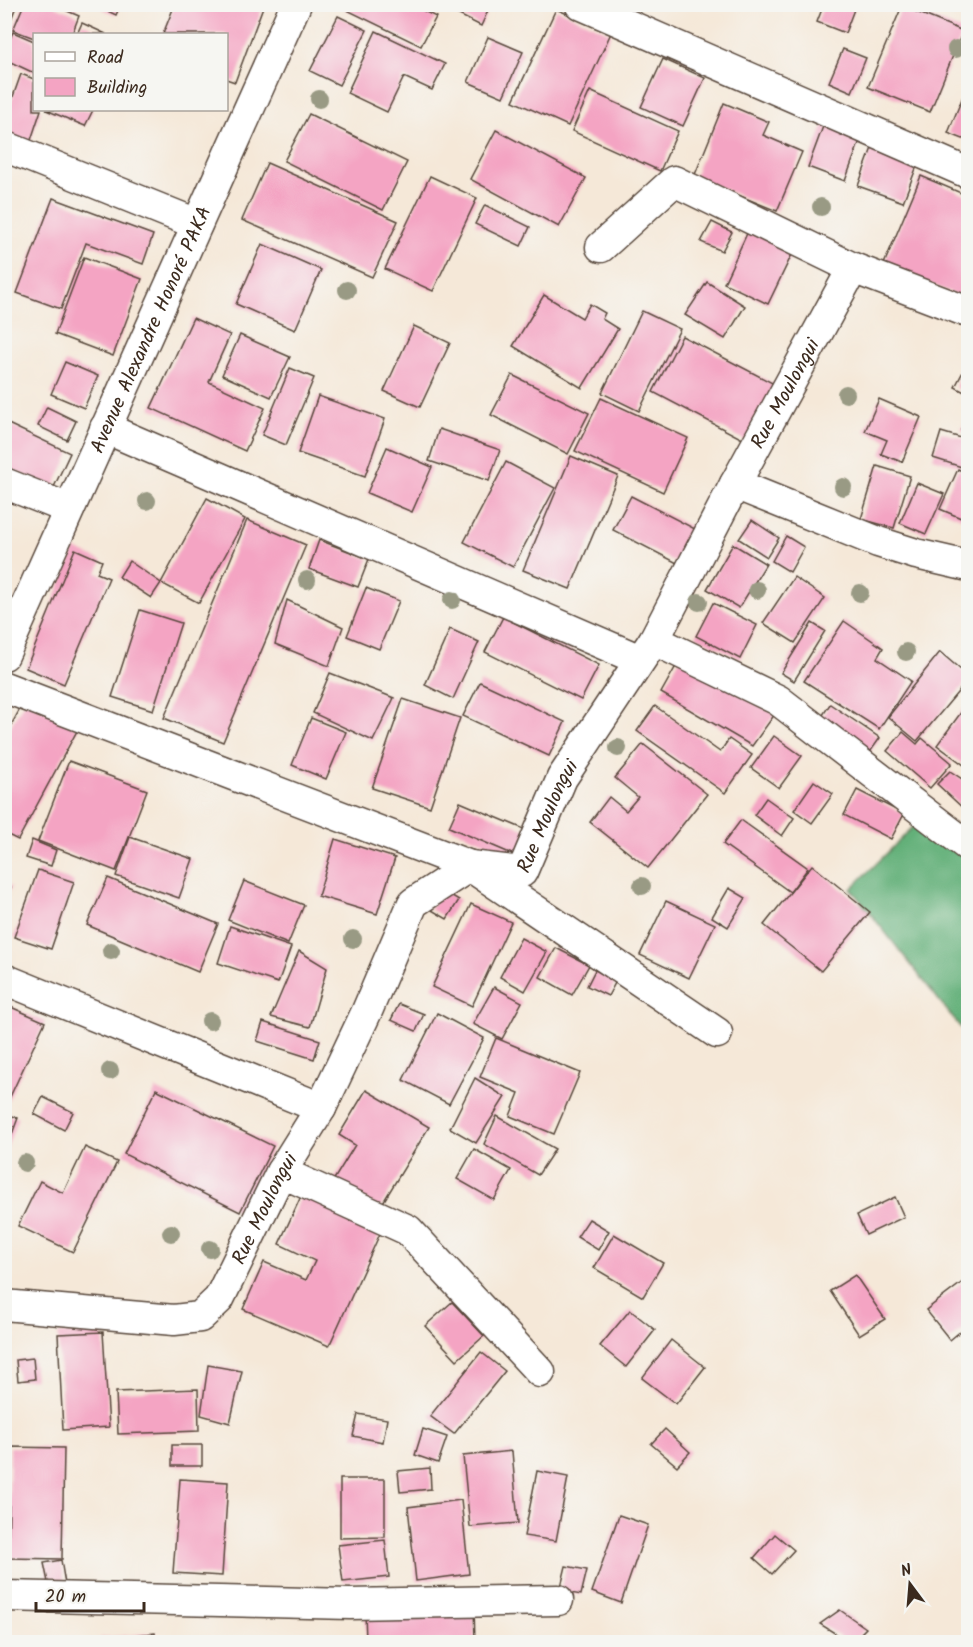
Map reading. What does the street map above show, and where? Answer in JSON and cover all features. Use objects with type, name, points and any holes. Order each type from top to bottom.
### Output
[{"type":"street","name":"Avenue Alexandre Honoré PAKA","points":[[4,654],[296,4]]},
{"type":"street","points":[[580,4],[969,172]]},
{"type":"street","points":[[4,147],[197,224]]},
{"type":"street","points":[[601,247],[674,181],[853,268],[969,312]]},
{"type":"street","name":"Rue Moulongui","points":[[4,1305],[174,1320],[200,1317],[219,1299],[281,1172],[321,1108],[367,1011],[413,903],[470,866],[522,872],[562,778],[646,650],[853,268]]},
{"type":"street","points":[[105,428],[646,650],[778,700],[969,846]]},
{"type":"street","points":[[4,483],[69,509]]},
{"type":"street","points":[[735,484],[878,542],[916,554],[969,566]]},
{"type":"street","points":[[4,687],[470,866],[717,1033]]},
{"type":"street","points":[[4,979],[321,1108]]},
{"type":"street","points":[[281,1172],[408,1230],[540,1372]]},
{"type":"street","points":[[4,1596],[350,1604],[558,1600]]},
{"type":"green space","points":[[921,819],[968,828],[968,1037],[851,889]]},
{"type":"building","points":[[4,4],[17,4],[5,35],[4,35]]},
{"type":"building","points":[[24,4],[51,4],[79,16],[72,33],[33,33],[33,38],[13,30]]},
{"type":"building","points":[[63,4],[78,4],[75,10]]},
{"type":"building","points":[[93,4],[121,4],[116,15]]},
{"type":"building","points":[[175,4],[264,4],[235,82],[228,80],[228,33],[163,33]]},
{"type":"building","points":[[348,4],[410,4],[436,17],[421,46],[345,9]]},
{"type":"building","points":[[437,4],[491,4],[481,26]]},
{"type":"building","points":[[824,4],[856,4],[845,33],[817,22]]},
{"type":"building","points":[[902,6],[963,31],[930,112],[868,87]]},
{"type":"building","points":[[556,9],[611,33],[568,126],[513,101]]},
{"type":"building","points":[[338,16],[367,30],[339,85],[310,71]]},
{"type":"building","points":[[82,23],[104,33],[77,33]]},
{"type":"building","points":[[376,31],[445,64],[432,90],[404,77],[387,112],[347,93]]},
{"type":"building","points":[[13,32],[33,41],[33,73],[4,59],[4,52]]},
{"type":"building","points":[[488,37],[523,52],[503,97],[468,82]]},
{"type":"building","points":[[843,49],[866,58],[852,92],[829,82]]},
{"type":"building","points":[[663,59],[705,78],[683,126],[641,107]]},
{"type":"building","points":[[21,74],[33,79],[33,111],[41,111],[29,146],[4,137],[4,122]]},
{"type":"building","points":[[968,84],[968,141],[948,133]]},
{"type":"building","points":[[590,91],[678,131],[660,171],[572,131]]},
{"type":"building","points":[[724,103],[769,122],[763,135],[802,152],[777,211],[694,177]]},
{"type":"building","points":[[48,111],[92,111],[85,126]]},
{"type":"building","points":[[309,114],[407,162],[383,210],[284,161]]},
{"type":"building","points":[[825,121],[862,135],[845,181],[808,167]]},
{"type":"building","points":[[496,130],[586,178],[559,227],[470,179]]},
{"type":"building","points":[[876,137],[922,153],[903,202],[858,186]]},
{"type":"building","points":[[267,163],[398,221],[372,277],[242,220]]},
{"type":"building","points":[[430,176],[477,198],[433,291],[385,269]]},
{"type":"building","points":[[921,176],[968,196],[968,300],[884,264]]},
{"type":"building","points":[[53,198],[153,235],[143,264],[86,243],[61,309],[17,293]]},
{"type":"building","points":[[485,205],[530,227],[521,246],[475,224]]},
{"type":"building","points":[[712,222],[732,232],[722,251],[701,242]]},
{"type":"building","points":[[750,227],[795,248],[768,304],[724,283]]},
{"type":"building","points":[[262,244],[321,270],[295,330],[236,304]]},
{"type":"building","points":[[84,257],[142,279],[113,356],[55,334]]},
{"type":"building","points":[[707,282],[745,306],[725,339],[685,315]]},
{"type":"building","points":[[544,295],[582,318],[590,304],[605,313],[602,319],[618,329],[582,388],[513,346]]},
{"type":"building","points":[[642,311],[680,329],[639,411],[602,393]]},
{"type":"building","points":[[193,318],[230,335],[209,382],[265,408],[245,451],[151,408]]},
{"type":"building","points":[[414,326],[450,343],[420,407],[384,391]]},
{"type":"building","points":[[240,335],[290,357],[271,397],[222,375]]},
{"type":"building","points":[[682,336],[780,387],[750,443],[653,392]]},
{"type":"building","points":[[65,362],[98,376],[84,408],[51,394]]},
{"type":"building","points":[[968,362],[968,394],[955,387]]},
{"type":"building","points":[[290,368],[314,378],[286,445],[262,435]]},
{"type":"building","points":[[512,375],[589,413],[568,454],[491,415]]},
{"type":"building","points":[[318,396],[385,419],[365,476],[298,453]]},
{"type":"building","points":[[601,398],[688,438],[663,492],[575,451]]},
{"type":"building","points":[[879,399],[921,417],[902,462],[881,454],[887,440],[865,431]]},
{"type":"building","points":[[47,407],[76,421],[67,440],[38,426]]},
{"type":"building","points":[[968,415],[968,434],[961,430]]},
{"type":"building","points":[[4,422],[70,453],[53,489],[4,466]]},
{"type":"building","points":[[439,429],[500,450],[489,481],[429,461]]},
{"type":"building","points":[[941,432],[968,440],[968,469],[933,458]]},
{"type":"building","points":[[387,447],[432,467],[412,512],[367,493]]},
{"type":"building","points":[[571,456],[618,476],[570,589],[523,570]]},
{"type":"building","points":[[506,462],[555,488],[513,567],[464,542]]},
{"type":"building","points":[[877,466],[910,476],[894,528],[861,519]]},
{"type":"building","points":[[958,469],[968,474],[968,521],[940,509]]},
{"type":"building","points":[[917,483],[944,494],[926,534],[900,523]]},
{"type":"building","points":[[631,496],[695,529],[677,563],[613,530]]},
{"type":"building","points":[[207,498],[245,519],[199,603],[161,583]]},
{"type":"building","points":[[247,520],[306,545],[223,742],[164,718]]},
{"type":"building","points":[[752,520],[779,538],[767,557],[739,539]]},
{"type":"building","points":[[786,536],[804,547],[790,572],[772,561]]},
{"type":"building","points":[[319,540],[369,559],[358,587],[309,569]]},
{"type":"building","points":[[733,544],[766,564],[739,608],[707,589]]},
{"type":"building","points":[[75,549],[102,561],[97,573],[109,578],[64,684],[26,668]]},
{"type":"building","points":[[129,561],[161,583],[151,598],[119,577]]},
{"type":"building","points":[[794,577],[825,598],[795,643],[763,623]]},
{"type":"building","points":[[366,588],[399,601],[379,649],[347,636]]},
{"type":"building","points":[[287,600],[343,627],[329,666],[275,644]]},
{"type":"building","points":[[713,603],[757,625],[740,659],[696,636]]},
{"type":"building","points":[[140,610],[181,623],[153,710],[112,697]]},
{"type":"building","points":[[503,617],[599,665],[581,700],[485,652]]},
{"type":"building","points":[[844,621],[883,648],[877,658],[911,681],[879,729],[804,681]]},
{"type":"building","points":[[812,623],[825,631],[794,681],[781,673]]},
{"type":"building","points":[[450,629],[479,642],[453,699],[425,685]]},
{"type":"building","points":[[940,652],[968,676],[968,680],[917,741],[888,717]]},
{"type":"building","points":[[680,659],[775,714],[752,746],[661,693]]},
{"type":"building","points":[[330,673],[394,698],[373,741],[313,713]]},
{"type":"building","points":[[480,682],[565,722],[549,756],[463,716]]},
{"type":"building","points":[[403,699],[460,718],[430,807],[372,788]]},
{"type":"building","points":[[25,700],[78,729],[18,840],[4,833],[4,738]]},
{"type":"building","points":[[968,703],[968,768],[937,745]]},
{"type":"building","points":[[830,704],[880,738],[868,755],[819,721]]},
{"type":"building","points":[[655,706],[720,752],[729,739],[752,755],[725,793],[637,731]]},
{"type":"building","points":[[311,718],[346,732],[326,779],[292,765]]},
{"type":"building","points":[[903,732],[917,744],[922,738],[952,763],[930,788],[887,751]]},
{"type":"building","points":[[774,736],[802,756],[779,788],[751,768]]},
{"type":"building","points":[[643,744],[707,794],[648,868],[590,822],[609,797],[626,811],[638,797],[615,778]]},
{"type":"building","points":[[69,761],[147,790],[116,871],[38,841]]},
{"type":"building","points":[[950,771],[968,783],[966,811],[937,784]]},
{"type":"building","points":[[814,781],[833,794],[812,823],[794,810]]},
{"type":"building","points":[[857,790],[904,814],[891,839],[844,815]]},
{"type":"building","points":[[766,798],[794,818],[782,836],[754,815]]},
{"type":"building","points":[[460,802],[531,832],[519,857],[449,827]]},
{"type":"building","points":[[741,820],[808,868],[790,892],[723,844]]},
{"type":"building","points":[[130,837],[193,859],[179,898],[116,876]]},
{"type":"building","points":[[335,839],[395,858],[377,914],[318,896]]},
{"type":"building","points":[[32,840],[56,850],[51,866],[26,858]]},
{"type":"building","points":[[812,865],[870,912],[821,971],[764,925]]},
{"type":"building","points":[[38,870],[74,882],[51,949],[14,937]]},
{"type":"building","points":[[108,878],[218,924],[198,972],[87,925]]},
{"type":"building","points":[[244,881],[304,905],[288,944],[228,920]]},
{"type":"building","points":[[5,883],[11,887],[5,900]]},
{"type":"building","points":[[729,888],[746,898],[728,927],[712,917]]},
{"type":"building","points":[[442,890],[459,900],[447,919],[430,909]]},
{"type":"building","points":[[666,901],[715,924],[689,978],[640,955]]},
{"type":"building","points":[[471,904],[511,922],[472,1006],[432,987]]},
{"type":"building","points":[[230,926],[291,947],[278,983],[218,963]]},
{"type":"building","points":[[521,938],[547,952],[525,991],[500,977]]},
{"type":"building","points":[[556,948],[589,965],[572,995],[540,977]]},
{"type":"building","points":[[299,951],[327,968],[310,1027],[271,1017]]},
{"type":"building","points":[[595,970],[616,981],[608,996],[587,986]]},
{"type":"building","points":[[494,987],[522,1002],[502,1039],[473,1024]]},
{"type":"building","points":[[4,1004],[45,1022],[8,1101],[4,1099]]},
{"type":"building","points":[[399,1004],[424,1014],[416,1031],[391,1020]]},
{"type":"building","points":[[437,1013],[484,1038],[449,1104],[403,1080]]},
{"type":"building","points":[[263,1022],[320,1040],[314,1059],[257,1041]]},
{"type":"building","points":[[496,1038],[580,1073],[554,1134],[510,1116],[519,1093],[480,1077]]},
{"type":"building","points":[[475,1078],[505,1097],[476,1143],[450,1128]]},
{"type":"building","points":[[156,1089],[273,1146],[240,1212],[124,1154]]},
{"type":"building","points":[[366,1090],[429,1127],[379,1209],[333,1181],[355,1145],[339,1135]]},
{"type":"building","points":[[43,1097],[73,1112],[64,1130],[34,1114]]},
{"type":"building","points":[[4,1113],[18,1118],[5,1153],[4,1153]]},
{"type":"building","points":[[497,1116],[555,1149],[538,1175],[484,1144]]},
{"type":"building","points":[[85,1147],[117,1162],[73,1252],[18,1226],[40,1181],[63,1193]]},
{"type":"building","points":[[474,1149],[511,1170],[494,1200],[457,1179]]},
{"type":"building","points":[[303,1192],[383,1227],[329,1346],[243,1309],[264,1262],[306,1280],[315,1261],[279,1244]]},
{"type":"building","points":[[895,1197],[904,1217],[866,1235],[857,1215]]},
{"type":"building","points":[[589,1219],[609,1231],[598,1250],[577,1237]]},
{"type":"building","points":[[614,1234],[663,1263],[643,1297],[594,1268]]},
{"type":"building","points":[[855,1275],[885,1319],[859,1335],[830,1291]]},
{"type":"building","points":[[968,1278],[968,1325],[950,1340],[926,1310]]},
{"type":"building","points":[[452,1302],[484,1336],[457,1360],[425,1326]]},
{"type":"building","points":[[630,1310],[655,1330],[626,1367],[600,1346]]},
{"type":"building","points":[[103,1332],[109,1427],[63,1430],[58,1334]]},
{"type":"building","points":[[671,1340],[705,1367],[676,1404],[642,1378]]},
{"type":"building","points":[[481,1352],[505,1371],[454,1434],[430,1416]]},
{"type":"building","points":[[33,1358],[35,1379],[18,1381],[16,1360]]},
{"type":"building","points":[[208,1365],[242,1371],[230,1423],[201,1415]]},
{"type":"building","points":[[198,1389],[199,1431],[118,1434],[116,1392]]},
{"type":"building","points":[[358,1414],[387,1419],[383,1442],[353,1436]]},
{"type":"building","points":[[423,1429],[447,1437],[438,1463],[415,1455]]},
{"type":"building","points":[[665,1429],[690,1452],[677,1466],[651,1444]]},
{"type":"building","points":[[172,1445],[202,1445],[202,1466],[172,1466]]},
{"type":"building","points":[[10,1447],[64,1448],[62,1559],[8,1558]]},
{"type":"building","points":[[512,1451],[518,1523],[470,1527],[463,1456]]},
{"type":"building","points":[[430,1468],[431,1489],[400,1492],[398,1471]]},
{"type":"building","points":[[537,1471],[568,1477],[556,1541],[524,1536]]},
{"type":"building","points":[[180,1479],[228,1482],[222,1576],[173,1573]]},
{"type":"building","points":[[340,1479],[385,1479],[385,1537],[340,1538]]},
{"type":"building","points":[[461,1500],[469,1574],[416,1581],[408,1507]]},
{"type":"building","points":[[619,1515],[648,1525],[621,1603],[592,1592]]},
{"type":"building","points":[[775,1534],[794,1550],[772,1574],[754,1558]]},
{"type":"building","points":[[385,1540],[389,1577],[343,1582],[338,1545]]},
{"type":"building","points":[[61,1560],[65,1584],[49,1587],[44,1563]]},
{"type":"building","points":[[566,1566],[587,1570],[581,1595],[560,1591]]},
{"type":"building","points":[[474,1608],[475,1641],[366,1642],[365,1611]]},
{"type":"building","points":[[840,1610],[866,1628],[852,1642],[820,1624]]},
{"type":"building","points":[[155,1633],[156,1642],[101,1642],[100,1638]]}]
